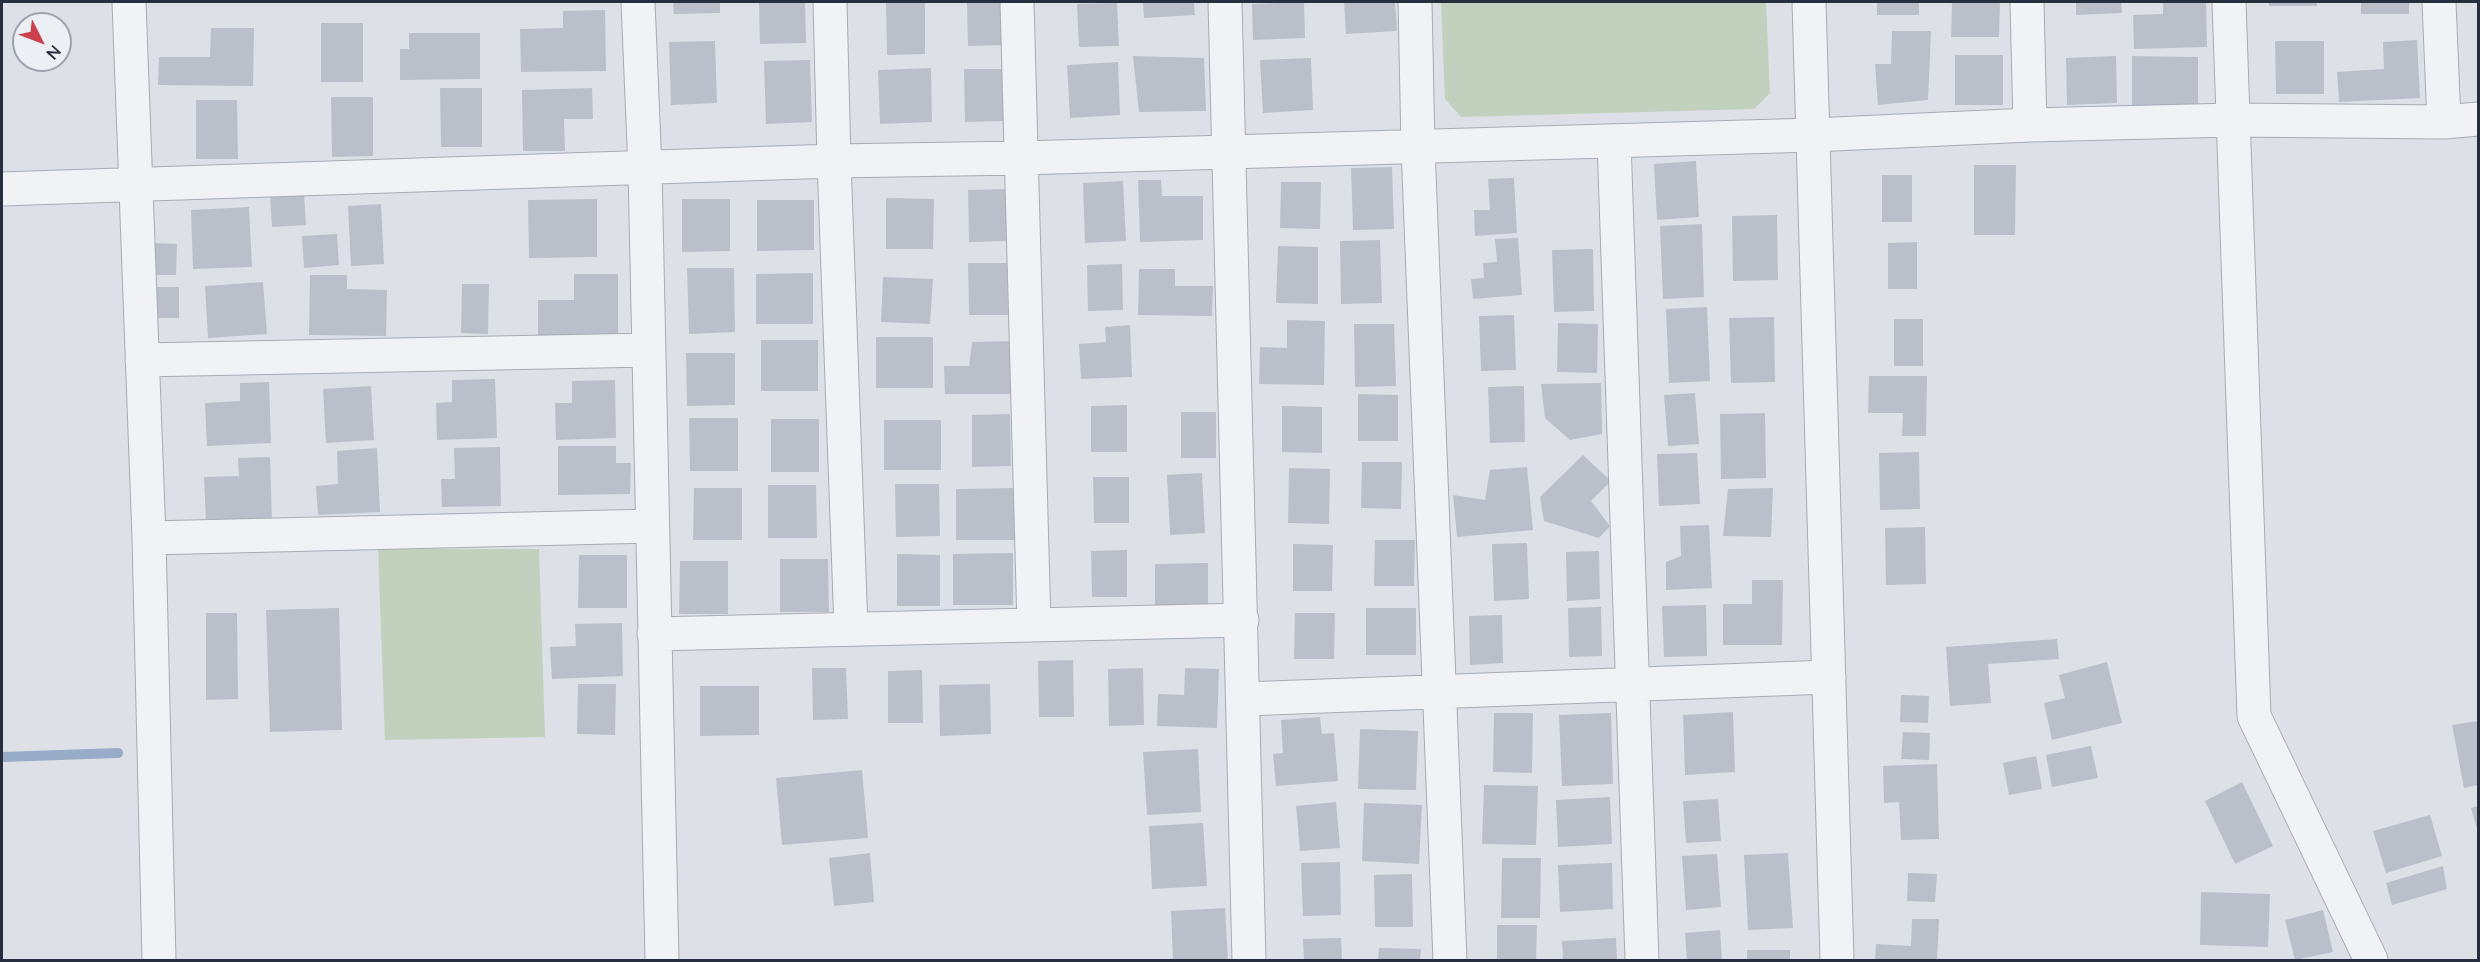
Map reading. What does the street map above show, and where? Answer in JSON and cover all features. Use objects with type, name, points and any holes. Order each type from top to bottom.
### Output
[{"type":"street","points":[[129,2],[149,538],[159,960]]},
{"type":"street","points":[[638,2],[645,169],[662,960]]},
{"type":"street","points":[[830,2],[851,628]]},
{"type":"street","points":[[1017,2],[1034,625]]},
{"type":"street","points":[[1225,2],[1249,960]]},
{"type":"street","points":[[1415,2],[1418,147],[1450,960]]},
{"type":"street","points":[[1809,2],[1837,960]]},
{"type":"street","points":[[2027,2],[2030,125]]},
{"type":"street","points":[[2229,2],[2254,716],[2371,960]]},
{"type":"street","points":[[2439,2],[2444,122]]},
{"type":"street","points":[[2,189],[834,161],[1021,158],[1813,135],[2030,125],[2233,120],[2444,122],[2478,119]]},
{"type":"street","points":[[1614,141],[1642,960]]},
{"type":"street","points":[[142,360],[648,350]]},
{"type":"street","points":[[149,538],[652,526]]},
{"type":"street","points":[[654,633],[1242,620]]},
{"type":"street","points":[[1244,699],[1829,677]]},
{"type":"green space","points":[[1441,2],[1766,2],[1770,93],[1754,109],[1461,117],[1445,99]]},
{"type":"green space","points":[[378,549],[539,549],[545,737],[385,740]]},
{"type":"building","points":[[673,2],[720,2],[720,13],[674,14]]},
{"type":"building","points":[[759,2],[805,2],[806,43],[760,44]]},
{"type":"building","points":[[925,2],[925,54],[887,55],[886,3]]},
{"type":"building","points":[[967,2],[1005,2],[1006,45],[968,46]]},
{"type":"building","points":[[1143,2],[1194,2],[1195,15],[1144,18]]},
{"type":"building","points":[[1304,2],[1305,38],[1253,40],[1252,4]]},
{"type":"building","points":[[1344,2],[1395,2],[1397,31],[1346,34]]},
{"type":"building","points":[[1877,2],[1919,2],[1919,15],[1877,15]]},
{"type":"building","points":[[1952,2],[2000,2],[1999,37],[1951,37]]},
{"type":"building","points":[[2076,2],[2121,2],[2122,13],[2076,15]]},
{"type":"building","points":[[2163,2],[2206,2],[2207,47],[2134,49],[2133,15],[2163,14]]},
{"type":"building","points":[[2269,2],[2317,2],[2317,6],[2269,6]]},
{"type":"building","points":[[2361,2],[2409,2],[2409,14],[2361,14]]},
{"type":"building","points":[[1117,3],[1119,46],[1079,47],[1077,4]]},
{"type":"building","points":[[605,10],[606,71],[521,72],[520,29],[563,28],[563,11]]},
{"type":"building","points":[[321,23],[363,23],[363,82],[321,82]]},
{"type":"building","points":[[211,28],[254,28],[253,86],[158,85],[159,57],[210,57]]},
{"type":"building","points":[[1892,31],[1931,31],[1928,100],[1878,105],[1875,64],[1891,64]]},
{"type":"building","points":[[409,33],[480,33],[480,79],[400,80],[400,49],[409,49]]},
{"type":"building","points":[[2417,40],[2420,98],[2339,102],[2337,72],[2384,69],[2383,42]]},
{"type":"building","points":[[715,41],[717,103],[671,105],[669,42]]},
{"type":"building","points":[[2275,41],[2324,41],[2324,94],[2276,94]]},
{"type":"building","points":[[1955,55],[2003,55],[2003,105],[1955,105]]},
{"type":"building","points":[[1133,56],[1204,58],[1206,111],[1139,112]]},
{"type":"building","points":[[2116,56],[2117,103],[2067,105],[2066,58]]},
{"type":"building","points":[[2132,56],[2198,57],[2198,105],[2132,105]]},
{"type":"building","points":[[1311,58],[1313,110],[1263,113],[1260,60]]},
{"type":"building","points":[[810,60],[812,122],[766,124],[764,61]]},
{"type":"building","points":[[1118,62],[1120,115],[1070,118],[1067,65]]},
{"type":"building","points":[[931,68],[932,122],[880,124],[878,70]]},
{"type":"building","points":[[964,69],[1003,69],[1004,121],[965,122]]},
{"type":"building","points":[[440,88],[482,88],[482,147],[441,147]]},
{"type":"building","points":[[592,88],[593,119],[564,119],[565,151],[523,151],[522,90]]},
{"type":"building","points":[[331,97],[373,97],[373,156],[332,157]]},
{"type":"building","points":[[196,100],[237,100],[238,159],[196,159]]},
{"type":"building","points":[[1696,161],[1699,217],[1657,220],[1654,164]]},
{"type":"building","points":[[1974,165],[2016,165],[2015,235],[1974,235]]},
{"type":"building","points":[[1392,167],[1394,229],[1353,230],[1351,168]]},
{"type":"building","points":[[1882,175],[1912,175],[1912,222],[1882,222]]},
{"type":"building","points":[[1514,178],[1517,233],[1475,236],[1474,210],[1490,210],[1488,179]]},
{"type":"building","points":[[1138,180],[1161,180],[1162,196],[1203,196],[1203,240],[1140,242]]},
{"type":"building","points":[[1123,181],[1126,241],[1085,243],[1083,183]]},
{"type":"building","points":[[1281,182],[1321,182],[1320,229],[1280,228]]},
{"type":"building","points":[[1006,189],[1008,241],[969,242],[968,190]]},
{"type":"building","points":[[304,193],[306,225],[272,227],[270,195]]},
{"type":"building","points":[[886,198],[934,199],[933,249],[886,249]]},
{"type":"building","points":[[597,199],[597,257],[529,258],[528,200]]},
{"type":"building","points":[[682,199],[730,199],[730,251],[682,252]]},
{"type":"building","points":[[757,200],[814,200],[814,250],[757,251]]},
{"type":"building","points":[[381,204],[384,264],[351,266],[348,206]]},
{"type":"building","points":[[249,207],[252,267],[193,269],[191,210]]},
{"type":"building","points":[[1777,215],[1778,280],[1733,281],[1732,216]]},
{"type":"building","points":[[1702,224],[1704,297],[1663,299],[1660,226]]},
{"type":"building","points":[[337,234],[339,265],[304,268],[302,236]]},
{"type":"building","points":[[1518,238],[1522,295],[1473,299],[1471,279],[1484,278],[1483,263],[1497,262],[1495,239]]},
{"type":"building","points":[[1380,240],[1382,303],[1341,304],[1340,241]]},
{"type":"building","points":[[1917,242],[1917,289],[1888,289],[1888,243]]},
{"type":"building","points":[[152,243],[177,244],[176,275],[151,275]]},
{"type":"building","points":[[1278,246],[1318,247],[1318,304],[1276,303]]},
{"type":"building","points":[[1593,249],[1594,311],[1554,312],[1552,250]]},
{"type":"building","points":[[968,263],[1007,263],[1008,315],[969,315]]},
{"type":"building","points":[[1122,264],[1123,310],[1088,311],[1087,265]]},
{"type":"building","points":[[687,268],[734,268],[735,332],[689,334]]},
{"type":"building","points":[[1139,269],[1175,269],[1175,286],[1213,286],[1212,316],[1138,315]]},
{"type":"building","points":[[813,273],[813,324],[756,324],[756,274]]},
{"type":"building","points":[[574,274],[618,274],[618,335],[538,335],[538,300],[574,300]]},
{"type":"building","points":[[310,275],[347,275],[347,289],[387,290],[386,336],[309,335]]},
{"type":"building","points":[[883,277],[933,279],[930,324],[881,322]]},
{"type":"building","points":[[263,282],[267,334],[208,338],[205,286]]},
{"type":"building","points":[[462,284],[489,284],[488,334],[461,333]]},
{"type":"building","points":[[155,287],[179,287],[179,318],[153,318]]},
{"type":"building","points":[[1707,307],[1710,381],[1669,383],[1666,309]]},
{"type":"building","points":[[1514,315],[1516,370],[1481,371],[1479,316]]},
{"type":"building","points":[[1774,317],[1775,382],[1731,383],[1729,318]]},
{"type":"building","points":[[1894,319],[1923,319],[1923,366],[1894,366]]},
{"type":"building","points":[[1287,320],[1325,321],[1324,385],[1259,384],[1260,347],[1287,348]]},
{"type":"building","points":[[1558,323],[1598,324],[1597,373],[1557,372]]},
{"type":"building","points":[[1354,324],[1394,324],[1396,386],[1355,387]]},
{"type":"building","points":[[1130,325],[1132,377],[1081,379],[1079,344],[1106,342],[1105,327]]},
{"type":"building","points":[[876,337],[933,337],[933,388],[876,388]]},
{"type":"building","points":[[761,340],[818,340],[818,391],[761,391]]},
{"type":"building","points":[[1010,341],[1011,394],[945,394],[944,366],[969,366],[972,342]]},
{"type":"building","points":[[686,353],[735,353],[735,405],[687,406]]},
{"type":"building","points":[[1869,376],[1927,376],[1926,436],[1902,436],[1903,413],[1868,413]]},
{"type":"building","points":[[495,379],[497,438],[437,440],[436,403],[452,402],[452,380]]},
{"type":"building","points":[[615,380],[616,438],[556,440],[555,403],[572,403],[572,381]]},
{"type":"building","points":[[269,382],[271,443],[207,446],[205,403],[240,401],[240,383]]},
{"type":"building","points":[[1601,383],[1602,434],[1570,440],[1545,418],[1541,384]]},
{"type":"building","points":[[371,386],[374,440],[326,443],[323,389]]},
{"type":"building","points":[[1524,386],[1525,442],[1490,443],[1488,387]]},
{"type":"building","points":[[1695,393],[1699,444],[1668,446],[1664,395]]},
{"type":"building","points":[[1358,394],[1398,395],[1398,441],[1358,441]]},
{"type":"building","points":[[1127,405],[1127,452],[1091,452],[1091,406]]},
{"type":"building","points":[[1282,406],[1322,407],[1322,453],[1282,452]]},
{"type":"building","points":[[1181,412],[1216,412],[1216,458],[1181,458]]},
{"type":"building","points":[[1765,413],[1766,478],[1721,479],[1720,414]]},
{"type":"building","points":[[1010,414],[1011,466],[972,467],[972,415]]},
{"type":"building","points":[[689,418],[738,418],[738,471],[690,471]]},
{"type":"building","points":[[771,419],[819,419],[819,472],[771,472]]},
{"type":"building","points":[[884,420],[941,420],[941,470],[884,470]]},
{"type":"building","points":[[558,446],[616,446],[616,463],[631,463],[630,494],[558,495]]},
{"type":"building","points":[[500,447],[501,506],[442,507],[441,479],[455,479],[454,448]]},
{"type":"building","points":[[377,448],[380,512],[318,515],[316,486],[338,484],[337,451]]},
{"type":"building","points":[[1919,452],[1920,509],[1880,510],[1879,453]]},
{"type":"building","points":[[1697,453],[1700,504],[1659,506],[1657,454]]},
{"type":"building","points":[[1583,455],[1611,481],[1591,501],[1610,526],[1599,538],[1544,521],[1540,497]]},
{"type":"building","points":[[270,457],[272,520],[206,522],[204,477],[239,476],[238,458]]},
{"type":"building","points":[[1362,462],[1402,462],[1401,509],[1361,508]]},
{"type":"building","points":[[1527,467],[1533,530],[1457,537],[1453,495],[1485,500],[1490,470]]},
{"type":"building","points":[[1289,468],[1330,469],[1329,524],[1288,523]]},
{"type":"building","points":[[1202,473],[1205,533],[1170,535],[1167,475]]},
{"type":"building","points":[[1093,477],[1129,477],[1129,523],[1094,523]]},
{"type":"building","points":[[895,484],[939,484],[940,536],[896,537]]},
{"type":"building","points":[[768,485],[816,485],[817,538],[768,538]]},
{"type":"building","points":[[694,488],[742,488],[742,540],[693,540]]},
{"type":"building","points":[[1016,488],[1016,540],[956,540],[956,489]]},
{"type":"building","points":[[1773,488],[1771,537],[1723,536],[1728,489]]},
{"type":"building","points":[[1709,525],[1712,588],[1666,590],[1666,562],[1681,556],[1680,526]]},
{"type":"building","points":[[1925,527],[1926,584],[1886,585],[1885,528]]},
{"type":"building","points":[[1375,540],[1415,540],[1414,586],[1374,586]]},
{"type":"building","points":[[1527,543],[1529,599],[1494,601],[1492,544]]},
{"type":"building","points":[[1293,544],[1333,545],[1332,591],[1293,591]]},
{"type":"building","points":[[1127,550],[1127,597],[1092,597],[1091,551]]},
{"type":"building","points":[[1599,551],[1600,599],[1567,601],[1566,552]]},
{"type":"building","points":[[1013,553],[1013,605],[953,605],[953,554]]},
{"type":"building","points":[[897,554],[940,555],[940,606],[897,606]]},
{"type":"building","points":[[579,555],[627,555],[627,608],[578,608]]},
{"type":"building","points":[[780,559],[828,559],[829,612],[780,612]]},
{"type":"building","points":[[680,561],[728,561],[728,614],[679,614]]},
{"type":"building","points":[[1208,563],[1208,607],[1155,607],[1155,564]]},
{"type":"building","points":[[1752,580],[1783,580],[1782,645],[1723,645],[1723,604],[1752,604]]},
{"type":"building","points":[[1706,605],[1707,656],[1664,657],[1662,606]]},
{"type":"building","points":[[1601,607],[1602,656],[1569,657],[1568,608]]},
{"type":"building","points":[[339,608],[342,730],[270,732],[266,610]]},
{"type":"building","points":[[1366,608],[1416,608],[1416,655],[1366,655]]},
{"type":"building","points":[[206,613],[237,613],[238,699],[206,700]]},
{"type":"building","points":[[1295,613],[1335,613],[1334,659],[1294,659]]},
{"type":"building","points":[[1502,615],[1503,663],[1470,665],[1469,616]]},
{"type":"building","points":[[622,623],[623,676],[552,679],[550,647],[576,646],[575,624]]},
{"type":"building","points":[[2057,639],[2059,659],[1988,664],[1991,703],[1950,706],[1946,647]]},
{"type":"building","points":[[1073,660],[1074,717],[1039,717],[1038,661]]},
{"type":"building","points":[[2107,662],[2122,723],[2052,740],[2044,703],[2065,698],[2059,675]]},
{"type":"building","points":[[812,668],[846,668],[848,719],[813,720]]},
{"type":"building","points":[[1143,668],[1144,725],[1109,726],[1108,669]]},
{"type":"building","points":[[1185,668],[1219,669],[1217,728],[1157,726],[1158,694],[1184,695]]},
{"type":"building","points":[[922,670],[923,723],[888,723],[888,671]]},
{"type":"building","points":[[578,684],[616,684],[615,735],[577,734]]},
{"type":"building","points":[[990,684],[991,734],[940,736],[939,685]]},
{"type":"building","points":[[700,686],[759,686],[759,735],[700,736]]},
{"type":"building","points":[[1901,695],[1929,696],[1928,723],[1900,722]]},
{"type":"building","points":[[1733,712],[1735,772],[1685,775],[1683,715]]},
{"type":"building","points":[[1494,713],[1533,713],[1532,773],[1493,772]]},
{"type":"building","points":[[1611,713],[1613,784],[1562,786],[1559,715]]},
{"type":"building","points":[[1320,717],[1322,734],[1334,733],[1338,781],[1276,786],[1273,754],[1283,753],[1281,720]]},
{"type":"building","points":[[2478,721],[2478,785],[2464,788],[2452,725]]},
{"type":"building","points":[[1360,729],[1418,731],[1416,790],[1358,789]]},
{"type":"building","points":[[1903,732],[1930,733],[1929,760],[1901,759]]},
{"type":"building","points":[[2091,746],[2098,778],[2052,787],[2046,755]]},
{"type":"building","points":[[1198,749],[1201,812],[1147,815],[1143,752]]},
{"type":"building","points":[[2036,756],[2042,789],[2009,795],[2003,763]]},
{"type":"building","points":[[1937,764],[1939,839],[1901,840],[1899,802],[1884,803],[1883,766]]},
{"type":"building","points":[[862,770],[868,838],[782,845],[776,778]]},
{"type":"building","points":[[2242,782],[2273,846],[2235,864],[2205,801]]},
{"type":"building","points":[[1484,785],[1538,786],[1536,845],[1482,844]]},
{"type":"building","points":[[1610,797],[1612,844],[1558,847],[1556,800]]},
{"type":"building","points":[[1718,799],[1721,841],[1686,843],[1683,801]]},
{"type":"building","points":[[1336,802],[1340,848],[1300,851],[1296,806]]},
{"type":"building","points":[[1364,803],[1422,805],[1419,864],[1362,861]]},
{"type":"building","points":[[2478,806],[2478,832],[2471,808]]},
{"type":"building","points":[[2430,815],[2442,856],[2386,873],[2373,831]]},
{"type":"building","points":[[1203,823],[1207,886],[1152,889],[1149,826]]},
{"type":"building","points":[[870,853],[874,902],[834,906],[829,858]]},
{"type":"building","points":[[1788,853],[1793,928],[1748,930],[1744,855]]},
{"type":"building","points":[[1717,854],[1721,907],[1686,910],[1682,856]]},
{"type":"building","points":[[1502,858],[1541,858],[1540,918],[1501,918]]},
{"type":"building","points":[[1340,862],[1341,915],[1303,916],[1301,863]]},
{"type":"building","points":[[1612,863],[1613,909],[1560,912],[1558,865]]},
{"type":"building","points":[[2443,866],[2447,889],[2392,905],[2386,883]]},
{"type":"building","points":[[1908,873],[1937,874],[1935,902],[1907,901]]},
{"type":"building","points":[[1412,874],[1413,927],[1375,927],[1374,875]]},
{"type":"building","points":[[2201,892],[2270,894],[2268,947],[2200,945]]},
{"type":"building","points":[[1225,908],[1228,960],[1173,960],[1171,911]]},
{"type":"building","points":[[2323,910],[2333,952],[2295,960],[2285,920]]},
{"type":"building","points":[[1912,919],[1939,919],[1937,960],[1875,960],[1876,944],[1911,946]]},
{"type":"building","points":[[1497,925],[1537,925],[1536,960],[1497,960]]},
{"type":"building","points":[[1720,930],[1722,960],[1687,960],[1685,933]]},
{"type":"building","points":[[1341,938],[1342,960],[1304,960],[1303,939]]},
{"type":"building","points":[[1616,938],[1617,960],[1563,960],[1562,941]]},
{"type":"building","points":[[1379,948],[1421,949],[1420,960],[1378,960]]},
{"type":"building","points":[[1747,950],[1790,950],[1790,960],[1747,960]]},
{"type":"waterway","points":[[2,757],[118,753]]}]
